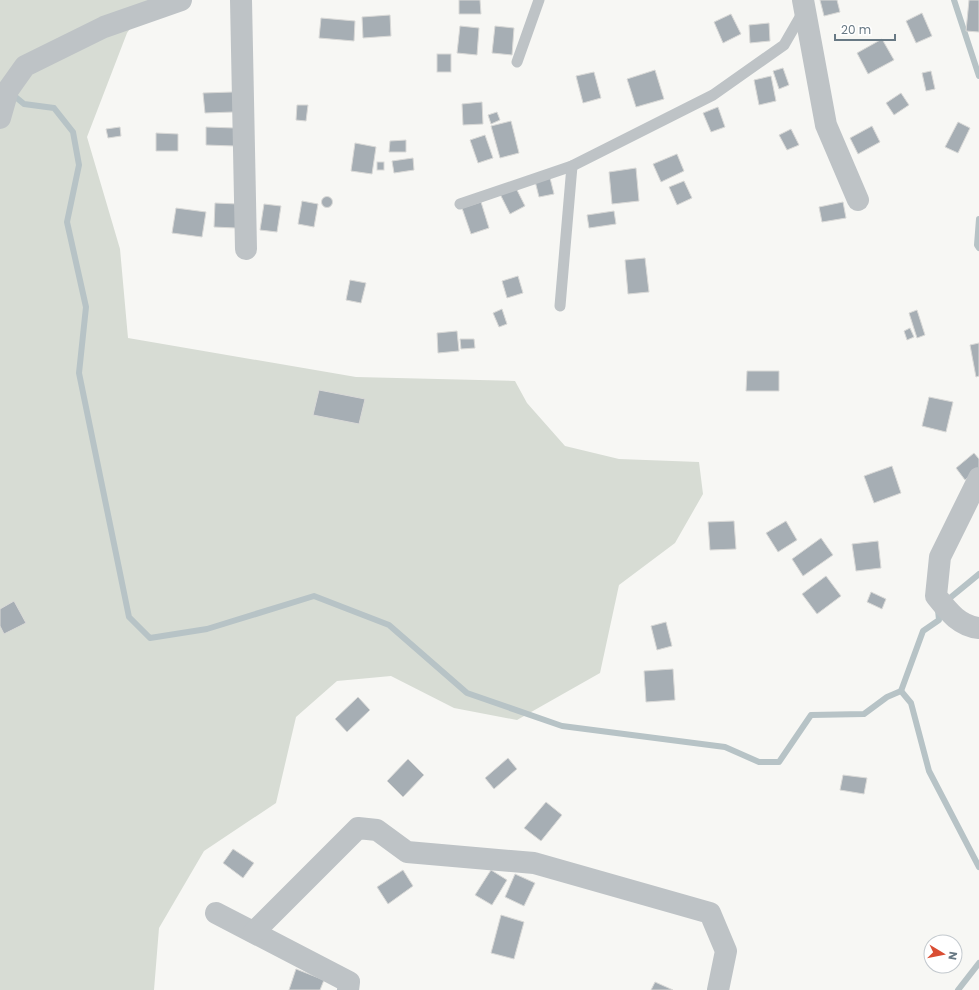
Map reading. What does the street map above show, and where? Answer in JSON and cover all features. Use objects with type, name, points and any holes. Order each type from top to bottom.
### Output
[{"type":"street","points":[[0,118],[8,90],[25,66],[104,27],[181,0]]},
{"type":"street","points":[[241,0],[246,249]]},
{"type":"street","points":[[804,4],[826,125],[858,200]]},
{"type":"street","points":[[979,478],[940,557],[936,596],[950,614],[968,627],[979,628]]},
{"type":"street","points":[[254,932],[358,828],[377,830],[407,852],[534,863],[710,913],[726,951],[718,990]]},
{"type":"street","points":[[216,913],[349,982],[348,990]]},
{"type":"lane","points":[[517,62],[539,0]]},
{"type":"lane","points":[[460,204],[572,166],[713,95],[784,45],[804,4]]},
{"type":"lane","points":[[560,306],[572,166]]},
{"type":"shaded area","points":[[0,0],[150,0],[127,33],[87,137],[120,249],[128,338],[356,377],[515,381],[527,403],[565,446],[619,459],[699,462],[703,494],[675,543],[619,585],[600,673],[517,720],[454,708],[391,676],[337,681],[296,717],[276,803],[204,851],[159,928],[154,990],[0,990]]},
{"type":"building","points":[[459,0],[480,0],[481,14],[459,14]]},
{"type":"building","points":[[820,0],[837,0],[840,12],[824,16]]},
{"type":"building","points":[[969,0],[979,0],[979,32],[966,31]]},
{"type":"building","points":[[922,13],[932,36],[916,43],[906,21]]},
{"type":"building","points":[[731,14],[741,34],[723,43],[714,22]]},
{"type":"building","points":[[390,15],[391,36],[363,38],[362,17]]},
{"type":"building","points":[[321,18],[355,21],[354,41],[319,38]]},
{"type":"building","points":[[769,23],[770,41],[750,43],[749,25]]},
{"type":"building","points":[[460,26],[479,28],[477,55],[457,53]]},
{"type":"building","points":[[495,26],[514,28],[512,55],[492,53]]},
{"type":"building","points":[[882,39],[894,60],[868,74],[857,53]]},
{"type":"building","points":[[437,54],[451,54],[451,72],[437,72]]},
{"type":"building","points":[[783,68],[789,85],[779,89],[773,71]]},
{"type":"building","points":[[655,70],[664,99],[636,107],[627,79]]},
{"type":"building","points":[[931,71],[935,89],[926,91],[922,73]]},
{"type":"building","points":[[594,72],[601,98],[583,103],[576,76]]},
{"type":"building","points":[[771,76],[776,101],[759,105],[754,80]]},
{"type":"building","points":[[233,92],[234,112],[205,113],[203,93]]},
{"type":"building","points":[[901,93],[909,105],[894,115],[886,103]]},
{"type":"building","points":[[482,102],[483,124],[463,125],[462,104]]},
{"type":"building","points":[[297,105],[308,105],[306,121],[296,120]]},
{"type":"building","points":[[718,107],[725,127],[711,132],[703,113]]},
{"type":"building","points":[[497,112],[500,120],[491,124],[488,115]]},
{"type":"building","points":[[511,121],[519,153],[500,158],[491,126]]},
{"type":"building","points":[[958,122],[970,128],[958,153],[945,147]]},
{"type":"building","points":[[872,126],[880,142],[858,154],[850,138]]},
{"type":"building","points":[[120,127],[121,136],[108,138],[106,129]]},
{"type":"building","points":[[206,127],[235,128],[235,146],[206,145]]},
{"type":"building","points":[[791,129],[799,145],[787,150],[779,135]]},
{"type":"building","points":[[156,133],[178,134],[178,151],[156,151]]},
{"type":"building","points":[[485,135],[493,158],[478,163],[470,140]]},
{"type":"building","points":[[406,140],[406,152],[389,152],[390,141]]},
{"type":"building","points":[[355,143],[376,147],[372,174],[351,171]]},
{"type":"building","points":[[677,154],[684,171],[661,182],[653,164]]},
{"type":"building","points":[[413,158],[414,170],[394,173],[392,161]]},
{"type":"building","points":[[377,162],[384,162],[384,170],[377,170]]},
{"type":"building","points":[[636,168],[639,201],[612,204],[609,172]]},
{"type":"building","points":[[549,174],[554,194],[539,197],[534,177]]},
{"type":"building","points":[[684,181],[692,198],[677,205],[669,187]]},
{"type":"building","points":[[514,184],[525,206],[510,214],[499,192]]},
{"type":"building","points":[[325,197],[329,197],[331,198],[331,206],[325,207],[322,204],[322,200]]},
{"type":"building","points":[[302,201],[318,204],[314,227],[298,224]]},
{"type":"building","points":[[481,202],[489,228],[471,234],[462,208]]},
{"type":"building","points":[[843,202],[846,218],[822,222],[819,207]]},
{"type":"building","points":[[215,203],[238,204],[236,228],[214,227]]},
{"type":"building","points":[[264,204],[281,206],[277,232],[260,230]]},
{"type":"building","points":[[176,208],[206,212],[202,237],[172,233]]},
{"type":"building","points":[[614,211],[616,224],[589,228],[587,215]]},
{"type":"building","points":[[645,258],[649,292],[628,294],[625,260]]},
{"type":"building","points":[[518,276],[523,293],[507,298],[502,281]]},
{"type":"building","points":[[350,280],[366,283],[361,303],[346,300]]},
{"type":"building","points":[[502,309],[507,324],[499,327],[493,313]]},
{"type":"building","points":[[917,310],[925,335],[917,338],[909,313]]},
{"type":"building","points":[[910,328],[914,337],[907,340],[904,331]]},
{"type":"building","points":[[457,331],[459,351],[438,353],[437,333]]},
{"type":"building","points":[[460,339],[474,339],[475,348],[461,349]]},
{"type":"building","points":[[979,343],[979,376],[976,377],[970,345]]},
{"type":"building","points":[[747,371],[779,371],[779,391],[746,391]]},
{"type":"building","points":[[319,390],[365,399],[359,424],[313,415]]},
{"type":"building","points":[[929,397],[953,402],[946,432],[922,426]]},
{"type":"building","points":[[974,453],[979,459],[979,468],[965,480],[956,468]]},
{"type":"building","points":[[892,466],[901,493],[874,503],[864,476]]},
{"type":"building","points":[[734,521],[736,549],[710,550],[708,522]]},
{"type":"building","points":[[786,521],[797,540],[778,552],[766,533]]},
{"type":"building","points":[[821,538],[833,555],[803,576],[792,559]]},
{"type":"building","points":[[878,541],[881,568],[856,571],[852,544]]},
{"type":"building","points":[[826,576],[841,596],[817,614],[802,594]]},
{"type":"building","points":[[871,592],[886,599],[882,609],[867,602]]},
{"type":"building","points":[[14,601],[26,623],[4,634],[0,626],[0,609]]},
{"type":"building","points":[[666,622],[672,646],[657,650],[651,626]]},
{"type":"building","points":[[673,669],[675,700],[646,702],[644,671]]},
{"type":"building","points":[[358,697],[370,710],[347,732],[335,719]]},
{"type":"building","points":[[508,758],[517,769],[494,789],[485,778]]},
{"type":"building","points":[[408,759],[424,775],[403,797],[387,781]]},
{"type":"building","points":[[843,775],[867,778],[864,794],[840,790]]},
{"type":"building","points":[[546,802],[562,815],[541,841],[524,828]]},
{"type":"building","points":[[233,849],[254,863],[243,878],[223,863]]},
{"type":"building","points":[[403,870],[413,886],[388,904],[377,887]]},
{"type":"building","points":[[491,870],[507,880],[492,905],[475,895]]},
{"type":"building","points":[[515,874],[535,883],[524,906],[505,897]]},
{"type":"building","points":[[501,915],[524,922],[514,959],[491,953]]},
{"type":"building","points":[[296,969],[324,980],[320,990],[289,990]]},
{"type":"building","points":[[655,982],[673,990],[651,990]]},
{"type":"waterway","points":[[954,0],[979,76]]},
{"type":"waterway","points":[[12,94],[24,104],[54,108],[73,132],[79,165],[67,222],[86,307],[79,373],[129,617],[150,638],[207,629],[314,596],[389,625],[467,693],[562,726],[725,747],[759,762],[779,762],[811,715],[864,714],[887,697],[901,691],[911,703],[929,771],[979,867]]},
{"type":"waterway","points":[[979,219],[977,245],[979,248]]},
{"type":"waterway","points":[[945,602],[979,574]]},
{"type":"waterway","points":[[901,691],[923,631],[939,620],[938,610]]},
{"type":"waterway","points":[[958,990],[979,963]]}]
